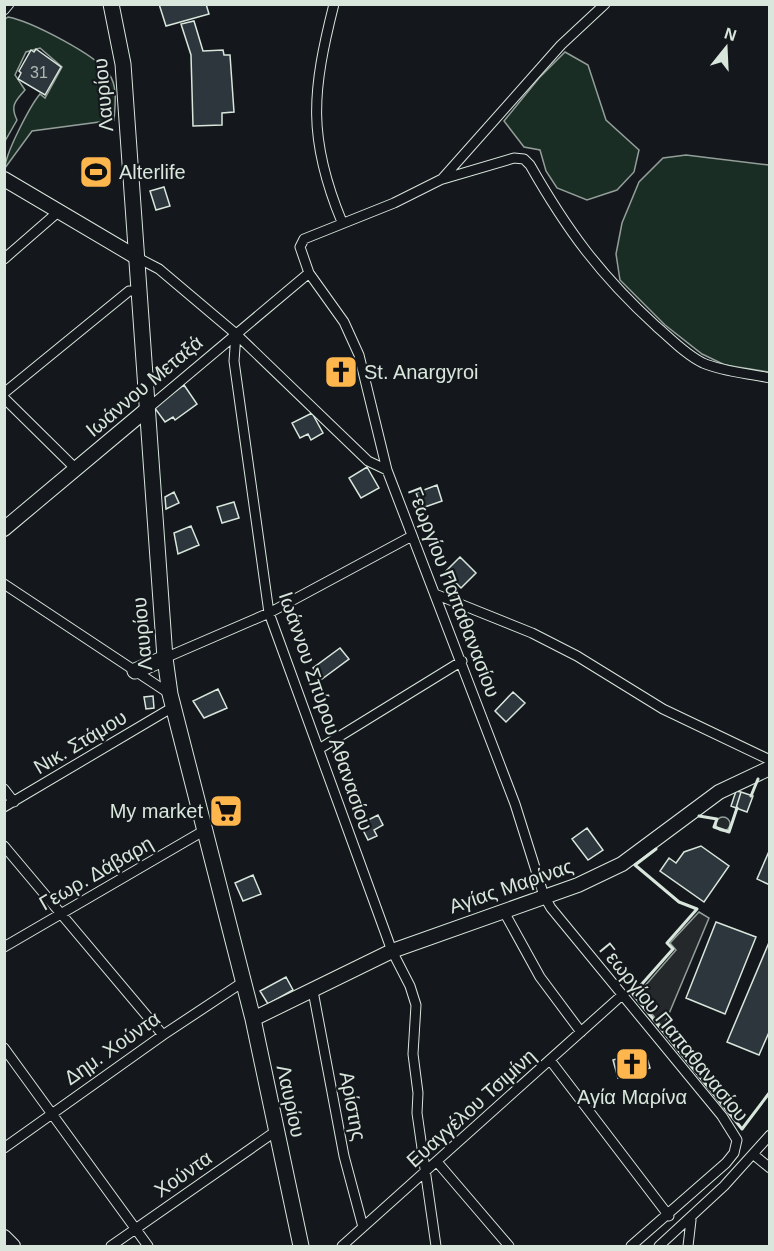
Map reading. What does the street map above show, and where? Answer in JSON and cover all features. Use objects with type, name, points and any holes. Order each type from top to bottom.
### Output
[{"type":"main road","name":"Λαυρίου","points":[[111,4],[123,64],[146,410],[165,658],[171,700],[252,1019],[301,1246]]},
{"type":"main road","points":[[135,671],[165,658]]},
{"type":"street","points":[[4,10],[9,4]]},
{"type":"street","points":[[334,4],[320,66],[316,113],[321,164],[342,222]]},
{"type":"street","name":"Γεωργίου Παπαθανασίου","points":[[605,4],[561,45],[442,179],[394,203],[342,222],[300,242],[309,273],[324,291],[351,335],[387,470],[516,804],[544,896],[551,908],[722,1116],[737,1140],[734,1153],[726,1163],[669,1216],[631,1246]]},
{"type":"street","points":[[442,179],[514,158],[524,159],[530,165],[564,225],[584,251],[617,289],[666,335],[710,366],[770,378]]},
{"type":"street","points":[[4,179],[159,269],[236,334],[368,460],[387,470]]},
{"type":"street","points":[[4,260],[58,212]]},
{"type":"street","name":"Ιωάννου Μεταξά","points":[[4,529],[309,273]]},
{"type":"street","points":[[4,393],[129,291],[138,291]]},
{"type":"street","name":"Ιωάννου Σπύρου Αθανασίου","points":[[236,334],[234,361],[269,613],[392,951],[410,986],[416,1005],[413,1054],[425,1174],[436,1246]]},
{"type":"street","points":[[4,398],[76,469]]},
{"type":"street","points":[[165,658],[269,613],[412,537]]},
{"type":"street","points":[[4,584],[135,671],[171,700]]},
{"type":"street","points":[[435,594],[532,633],[577,656],[663,709],[770,760]]},
{"type":"street","points":[[319,749],[462,661]]},
{"type":"street","name":"Νικ. Στάμου","points":[[9,804],[171,700]]},
{"type":"street","name":"Αγίας Μαρίνας","points":[[252,1019],[392,951],[578,885],[622,864],[663,837],[719,792],[770,768]]},
{"type":"street","points":[[4,789],[9,804]]},
{"type":"street","name":"Γεωρ. Δάβαρη","points":[[4,947],[205,830]]},
{"type":"street","points":[[4,846],[163,1035]]},
{"type":"street","points":[[503,910],[540,977],[582,1032]]},
{"type":"street","name":"Δημ. Χούντα","points":[[4,1148],[163,1035],[243,982]]},
{"type":"street","name":"Αρίστης","points":[[313,991],[344,1156],[363,1227]]},
{"type":"street","name":"Ευαγγέλου Τσιμίνη","points":[[342,1246],[438,1163],[622,994]]},
{"type":"street","points":[[4,1048],[148,1246]]},
{"type":"street","points":[[550,1060],[669,1216]]},
{"type":"street","name":"Χούντα","points":[[111,1246],[276,1131]]},
{"type":"street","points":[[659,1246],[691,1220],[754,1155],[770,1134]]},
{"type":"street","points":[[754,1155],[770,1168]]},
{"type":"street","points":[[438,1163],[509,1246]]},
{"type":"street","points":[[688,1246],[691,1220]]},
{"type":"street","points":[[4,1237],[13,1246]]},
{"type":"green space","points":[[8,17],[62,40],[102,66],[112,79],[115,102],[114,120],[32,131],[5,168],[13,142],[30,109],[40,94],[45,98],[62,67],[40,48],[26,52],[15,75],[25,90],[15,104],[14,111],[17,120],[5,141],[4,20]]},
{"type":"green space","points":[[565,52],[588,65],[606,120],[639,150],[634,172],[617,190],[587,200],[557,188],[546,171],[540,150],[524,147],[504,121],[539,78]]},
{"type":"green space","points":[[686,155],[769,165],[769,372],[725,365],[702,354],[665,325],[620,280],[616,254],[622,223],[639,182],[663,158]]},
{"type":"shaded area","points":[[720,817],[726,817],[730,824],[726,831],[720,831],[716,827],[716,821]]},
{"type":"shaded area","points":[[699,912],[709,918],[663,1028],[637,995],[676,950],[670,943]]},
{"type":"building","points":[[159,4],[206,4],[209,14],[166,26]]},
{"type":"building","points":[[194,21],[203,51],[223,50],[224,55],[230,55],[234,112],[222,113],[222,125],[193,126],[191,55],[181,24]]},
{"type":"building","points":[[36,49],[61,67],[45,95],[18,79],[21,73],[19,71],[31,50],[34,52]]},
{"type":"building","points":[[164,187],[170,206],[156,210],[150,191]]},
{"type":"building","points":[[184,385],[197,404],[175,420],[173,417],[165,422],[154,407]]},
{"type":"building","points":[[312,413],[323,433],[311,440],[308,434],[300,438],[292,423]]},
{"type":"building","points":[[367,467],[379,488],[361,498],[349,478]]},
{"type":"building","points":[[437,485],[442,501],[422,508],[416,493]]},
{"type":"building","points":[[174,492],[179,503],[166,509],[165,497]]},
{"type":"building","points":[[234,502],[239,518],[222,523],[217,507]]},
{"type":"building","points":[[191,526],[199,545],[178,554],[174,533]]},
{"type":"building","points":[[460,557],[476,573],[461,588],[445,572]]},
{"type":"building","points":[[340,648],[349,659],[322,679],[313,668]]},
{"type":"building","points":[[218,689],[227,708],[204,718],[193,701]]},
{"type":"building","points":[[513,692],[525,703],[506,722],[495,711]]},
{"type":"building","points":[[153,696],[154,708],[146,709],[144,697]]},
{"type":"building","points":[[736,791],[741,792],[736,808],[731,806]]},
{"type":"building","points":[[741,792],[753,796],[747,812],[736,808]]},
{"type":"building","points":[[378,815],[383,825],[374,830],[377,836],[368,840],[360,824]]},
{"type":"building","points":[[587,828],[603,850],[588,860],[572,839]]},
{"type":"building","points":[[701,846],[729,866],[704,902],[660,871],[669,858],[676,863],[684,852]]},
{"type":"building","points":[[770,849],[770,885],[757,879]]},
{"type":"building","points":[[253,875],[261,894],[243,901],[235,883]]},
{"type":"building","points":[[716,922],[756,937],[725,1014],[686,998]]},
{"type":"building","points":[[770,940],[770,1030],[759,1055],[727,1042]]},
{"type":"building","points":[[286,977],[293,990],[268,1004],[260,991]]},
{"type":"building","name":"Αγία Μαρίνα","points":[[645,1051],[650,1068],[618,1078],[613,1060]]},
{"type":"wall","points":[[751,796],[758,779]]},
{"type":"wall","points":[[699,816],[717,819],[714,827],[729,832],[737,808]]},
{"type":"wall","points":[[656,849],[635,865],[679,902],[697,909],[667,943],[673,949],[633,994],[742,1129],[770,1092]]},
{"type":"place","name":"Alterlife","points":[[96,172]]},
{"type":"place","name":"St. Anargyroi","points":[[341,372]]},
{"type":"place","name":"My market","points":[[226,811]]},
{"type":"place","name":"Αγία Μαρίνα","points":[[632,1064]]}]
